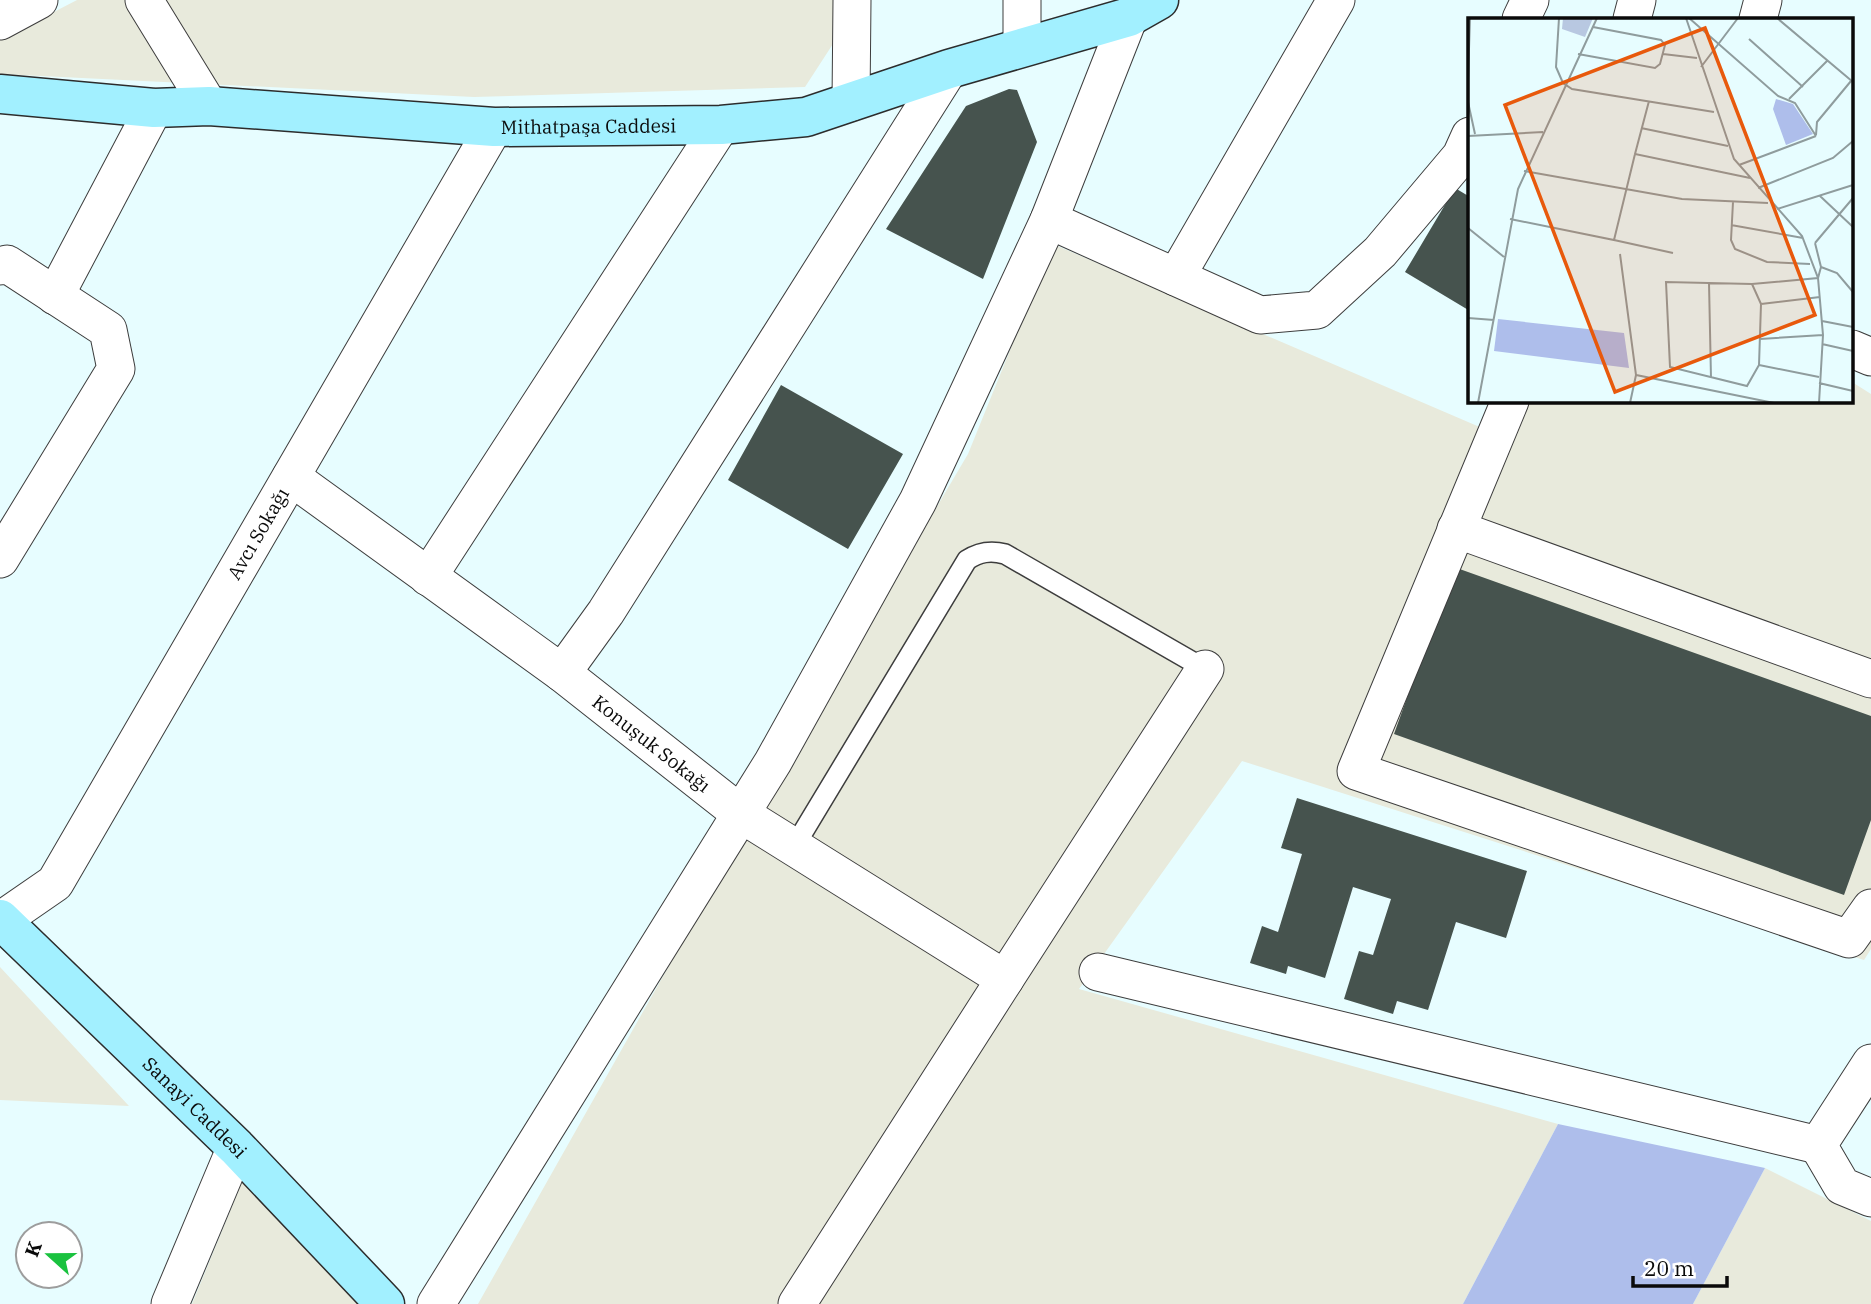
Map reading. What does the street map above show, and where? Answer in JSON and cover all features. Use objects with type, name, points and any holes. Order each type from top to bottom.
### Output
[{"type":"main road","name":"Mithatpaşa Caddesi","points":[[0,94],[154,108],[209,106],[494,127],[721,125],[806,117],[949,69],[1144,9]]},
{"type":"main road","name":"Sanayi Caddesi","points":[[1,920],[236,1147],[385,1304]]},
{"type":"street","points":[[0,21],[39,0]]},
{"type":"street","points":[[144,0],[209,106]]},
{"type":"street","points":[[851,102],[852,0]]},
{"type":"street","points":[[1022,0],[1022,47]]},
{"type":"street","points":[[1176,277],[1336,0]]},
{"type":"street","points":[[1521,18],[1530,0]]},
{"type":"street","points":[[1632,18],[1637,0]]},
{"type":"street","points":[[1758,18],[1763,0]]},
{"type":"street","points":[[436,1304],[773,762],[919,501],[1144,9]]},
{"type":"street","points":[[562,673],[606,612],[949,69]]},
{"type":"street","points":[[55,296],[154,108]]},
{"type":"street","points":[[428,577],[721,125]]},
{"type":"street","name":"Avcı Sokağı","points":[[1,920],[55,883],[494,127]]},
{"type":"street","points":[[1049,220],[1260,315],[1317,310],[1380,252],[1461,156],[1468,140]]},
{"type":"street","points":[[0,266],[7,264],[108,330],[116,369],[0,559]]},
{"type":"street","points":[[1854,350],[1871,357]]},
{"type":"street","points":[[1510,402],[1356,771],[1849,939],[1871,908]]},
{"type":"street","name":"Konuşuk Sokağı","points":[[291,477],[562,673],[741,814],[1005,979]]},
{"type":"street","points":[[1456,529],[1871,679]]},
{"type":"street","points":[[797,1304],[1205,669]]},
{"type":"street","points":[[1098,972],[1818,1145],[1842,1186],[1871,1199]]},
{"type":"street","points":[[1818,1145],[1871,1063]]},
{"type":"street","points":[[170,1304],[236,1147]]},
{"type":"lane","points":[[794,847],[967,561],[975,555],[995,551],[1005,554],[1205,669]]},
{"type":"shaded area","points":[[77,0],[841,0],[842,30],[805,87],[474,97],[0,74],[0,40]]},
{"type":"shaded area","points":[[1053,244],[1482,428],[1494,402],[1854,402],[1854,383],[1871,394],[1871,949],[1864,960],[1242,761],[1079,989],[1558,1124],[1463,1304],[478,1304],[736,847],[968,454]]},
{"type":"shaded area","points":[[0,967],[129,1106],[0,1100]]},
{"type":"shaded area","points":[[1558,1124],[1765,1168],[1693,1304],[1463,1304]]},
{"type":"shaded area","points":[[1765,1168],[1871,1221],[1871,1304],[1693,1304]]},
{"type":"shaded area","points":[[242,1182],[364,1304],[192,1304]]},
{"type":"building","points":[[1009,89],[1017,90],[1037,142],[983,279],[886,229],[966,106]]},
{"type":"building","points":[[1455,188],[1468,196],[1468,310],[1405,272]]},
{"type":"building","points":[[781,385],[903,454],[848,549],[728,480]]},
{"type":"building","points":[[1454,567],[1871,716],[1871,820],[1844,895],[1394,734]]},
{"type":"building","points":[[1297,798],[1527,871],[1506,938],[1456,922],[1428,1010],[1397,1001],[1393,1014],[1344,999],[1359,951],[1373,955],[1391,899],[1353,887],[1325,978],[1288,966],[1286,974],[1250,963],[1262,926],[1278,932],[1302,854],[1281,848]]}]
